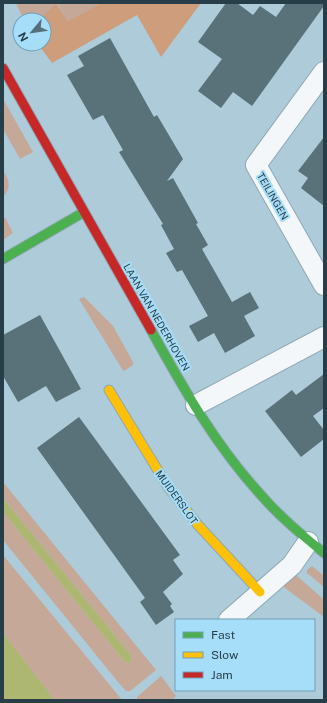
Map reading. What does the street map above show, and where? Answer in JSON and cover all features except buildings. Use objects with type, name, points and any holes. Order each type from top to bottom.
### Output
[{"type":"street","name":"LAAN VAN NEDERHOVEN","points":[[3,68],[157,340],[196,405],[235,463],[256,491],[308,542],[324,553]]},
{"type":"street","name":"TEILINGEN","points":[[324,72],[256,165],[324,285]]},
{"type":"street","points":[[3,258],[84,212]]},
{"type":"street","points":[[196,405],[324,337]]},
{"type":"street","name":"MUIDERSLOT","points":[[109,390],[168,487],[198,525],[260,592]]},
{"type":"street","points":[[230,619],[292,565],[308,542]]},
{"type":"shaded area","points":[[16,3],[56,3],[47,12],[20,12]]},
{"type":"shaded area","points":[[56,3],[68,21],[101,3],[201,3],[161,57],[137,15],[52,63],[44,52],[52,52],[52,12],[47,12]]},
{"type":"shaded area","points":[[57,3],[101,3],[68,21]]},
{"type":"shaded area","points":[[3,99],[33,152],[20,159],[3,129]]},
{"type":"shaded area","points":[[3,170],[7,177],[9,187],[3,197]]},
{"type":"shaded area","points":[[5,217],[13,233],[3,240],[3,219]]},
{"type":"shaded area","points":[[84,297],[113,326],[133,362],[133,365],[124,371],[79,299]]},
{"type":"shaded area","points":[[3,482],[156,670],[130,691],[126,691],[118,682],[3,540],[3,512],[125,662],[130,663],[132,660],[131,655],[3,498]]},
{"type":"shaded area","points":[[3,498],[131,655],[132,660],[130,663],[125,662],[3,512]]},
{"type":"shaded area","points":[[3,555],[122,700],[55,700],[3,633]]},
{"type":"shaded area","points":[[312,566],[324,576],[324,587],[307,573],[307,570]]},
{"type":"shaded area","points":[[295,574],[322,598],[324,602],[324,617],[281,585]]},
{"type":"shaded area","points":[[3,633],[55,700],[3,700]]},
{"type":"shaded area","points":[[161,676],[176,696],[172,700],[137,700],[137,697]]},
{"type":"traffic: fast","points":[[3,259],[84,212]]},
{"type":"traffic: fast","points":[[151,330],[188,395],[229,457],[276,511],[299,533],[324,553]]},
{"type":"traffic: slow","points":[[109,390],[168,487],[198,525],[260,592]]},
{"type":"traffic: jam","points":[[3,68],[151,330]]}]
